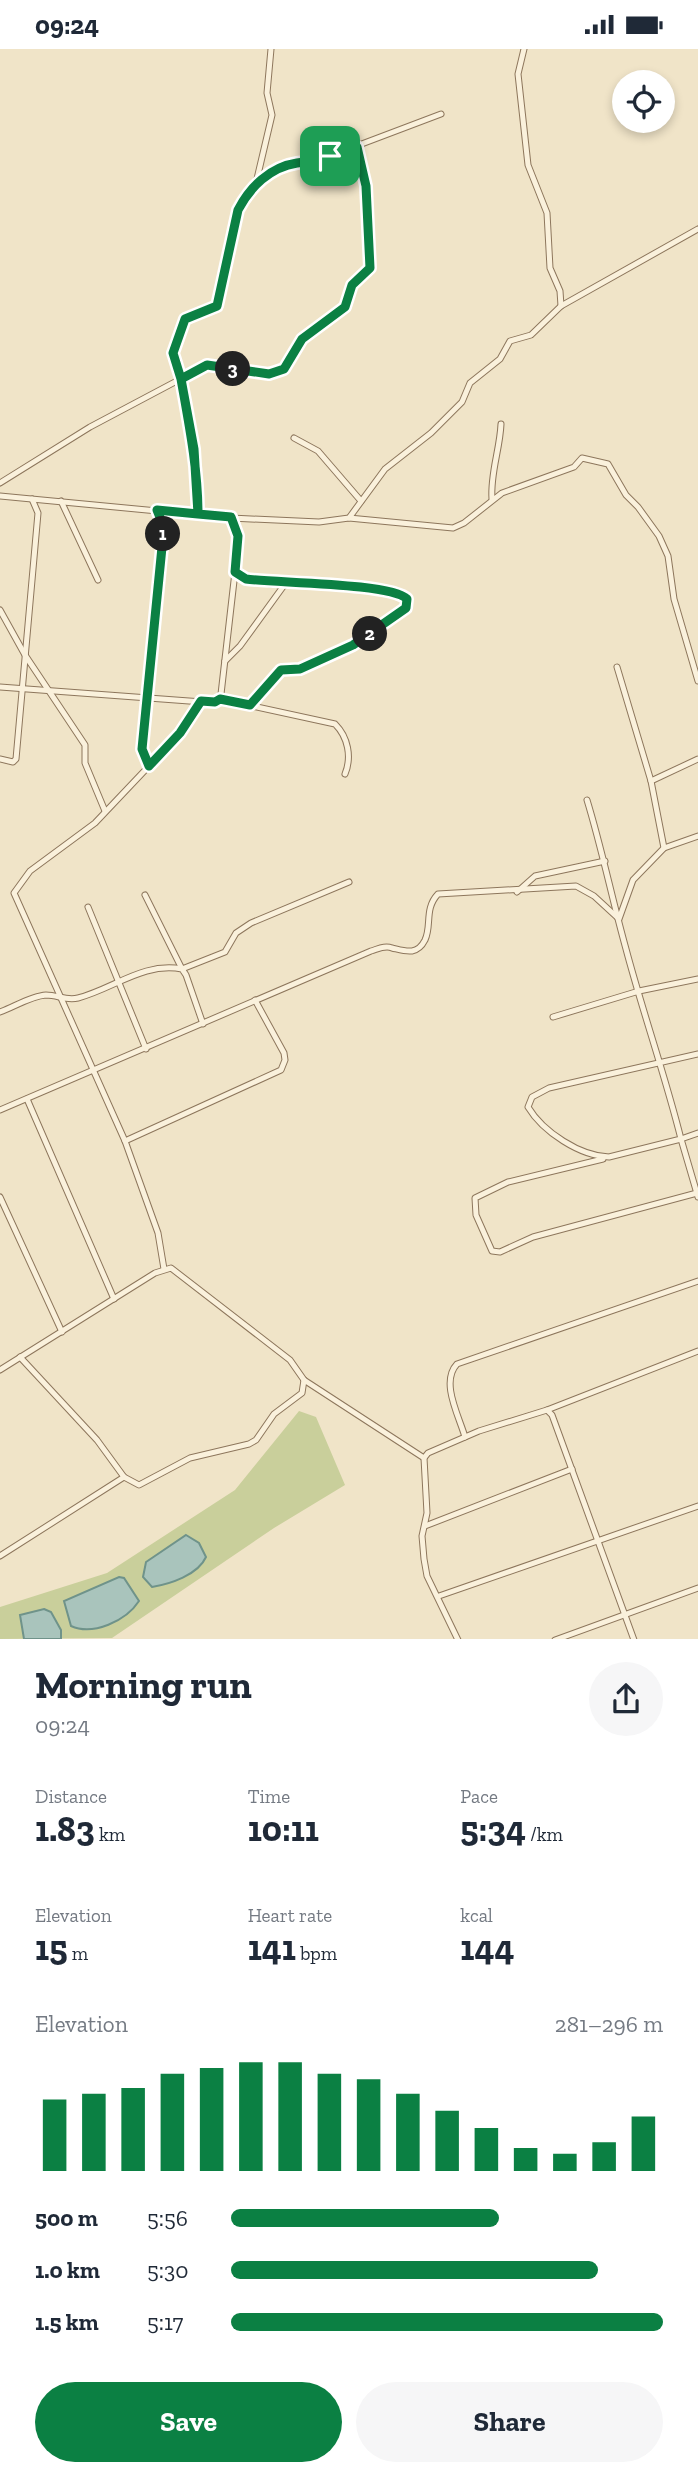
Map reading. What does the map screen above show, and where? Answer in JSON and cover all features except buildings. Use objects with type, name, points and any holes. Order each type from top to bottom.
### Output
[{"type":"street","points":[[256,186],[272,115],[267,93],[271,49]]},
{"type":"street","points":[[524,49],[519,74],[528,165],[547,212],[550,268],[560,291],[561,306]]},
{"type":"street","points":[[198,514],[194,449],[181,379],[173,353],[185,319],[217,306],[238,210],[265,175],[283,167],[314,162],[441,114]]},
{"type":"street","points":[[0,483],[90,427],[207,365],[249,372],[278,372],[294,358],[302,339],[345,307],[352,285],[367,273],[371,264],[366,186],[357,147]]},
{"type":"street","points":[[349,518],[385,469],[463,402],[470,383],[500,359],[510,341],[531,335],[561,306],[698,229]]},
{"type":"street","points":[[492,499],[491,485],[500,451],[501,424]]},
{"type":"street","points":[[294,438],[318,451],[361,501]]},
{"type":"street","points":[[0,496],[231,517],[319,522],[349,518],[453,527],[464,523],[492,499],[522,484],[574,467],[582,458],[612,467],[626,495],[639,507],[668,556],[677,610],[698,681]]},
{"type":"street","points":[[0,759],[13,762],[16,758],[38,513],[32,499]]},
{"type":"street","points":[[61,501],[98,580]]},
{"type":"street","points":[[149,766],[142,749],[164,527],[157,510]]},
{"type":"street","points":[[220,699],[238,536],[231,517]]},
{"type":"street","points":[[235,572],[246,579],[285,584],[367,587],[398,592],[407,599],[406,608],[353,645],[300,669],[281,670],[250,705]]},
{"type":"street","points":[[225,661],[240,646],[285,584]]},
{"type":"street","points":[[0,610],[25,655],[85,745],[85,763],[105,810]]},
{"type":"street","points":[[617,667],[651,781],[664,848]]},
{"type":"street","points":[[0,687],[215,702],[220,699],[335,723],[349,752],[345,774]]},
{"type":"street","points":[[164,1269],[158,1233],[125,1141],[91,1072],[14,893],[30,871],[95,823],[180,733],[201,701]]},
{"type":"street","points":[[651,781],[698,759]]},
{"type":"street","points":[[587,800],[618,919],[660,1062],[681,1139],[697,1195],[533,1237],[499,1252],[492,1251],[476,1215],[475,1198],[508,1182],[681,1139],[698,1133]]},
{"type":"street","points":[[618,919],[633,880],[664,848],[698,837]]},
{"type":"street","points":[[517,892],[535,876],[605,861]]},
{"type":"street","points":[[0,1012],[43,995],[79,997],[137,972],[171,967],[182,969],[225,952],[236,933],[251,923],[349,881]]},
{"type":"street","points":[[0,1110],[383,947],[405,953],[414,951],[426,939],[429,906],[438,894],[517,892],[576,886],[594,896],[618,919]]},
{"type":"street","points":[[145,895],[182,969],[203,1024]]},
{"type":"street","points":[[88,907],[146,1049]]},
{"type":"street","points":[[553,1017],[639,991],[698,979]]},
{"type":"street","points":[[125,1141],[281,1070],[285,1061],[284,1053],[255,1000]]},
{"type":"street","points":[[609,1157],[580,1151],[538,1119],[528,1107],[528,1101],[549,1089],[698,1054]]},
{"type":"street","points":[[27,1099],[114,1299]]},
{"type":"street","points":[[0,1197],[62,1332]]},
{"type":"street","points":[[0,1370],[164,1269],[172,1268],[290,1360],[304,1380],[424,1458]]},
{"type":"street","points":[[465,1437],[450,1386],[450,1375],[457,1364],[698,1281]]},
{"type":"street","points":[[424,1458],[465,1437],[547,1410],[698,1351]]},
{"type":"street","points":[[20,1357],[97,1440],[124,1477],[144,1485],[190,1458],[256,1440],[274,1414],[302,1394],[304,1380]]},
{"type":"street","points":[[547,1410],[572,1469],[634,1639]]},
{"type":"street","points":[[424,1458],[427,1513],[422,1536],[427,1576],[458,1639]]},
{"type":"street","points":[[424,1526],[572,1469]]},
{"type":"street","points":[[0,1556],[124,1477]]},
{"type":"street","points":[[439,1596],[698,1506]]},
{"type":"street","points":[[558,1639],[698,1588]]},
{"type":"green space","points":[[299,1411],[316,1417],[345,1485],[274,1528],[112,1638],[0,1639],[0,1607],[107,1573],[235,1490]]},
{"type":"water","points":[[186,1535],[199,1543],[206,1557],[197,1569],[183,1578],[152,1587],[143,1577],[146,1562]]},
{"type":"water","points":[[119,1577],[124,1578],[139,1601],[133,1608],[118,1620],[99,1628],[80,1629],[71,1626],[64,1601]]},
{"type":"water","points":[[44,1609],[51,1612],[61,1630],[61,1639],[24,1639],[20,1615]]},
{"type":"route","points":[[330,156],[314,162],[283,167],[265,175],[245,196],[238,210],[217,306],[185,319],[174,343],[173,353],[181,379],[194,449],[198,514],[157,510],[164,527],[142,749],[149,766],[180,733],[201,701],[215,702],[220,699],[250,705],[271,677],[281,670],[289,667],[300,669],[353,645],[406,608],[407,599],[398,592],[367,587],[285,584],[239,576],[235,572],[237,527],[231,517],[198,514],[198,487],[194,449],[181,379],[207,365],[269,374],[284,369],[294,358],[302,339],[340,313],[348,303],[352,285],[370,268],[366,186],[357,147],[330,156]]}]
